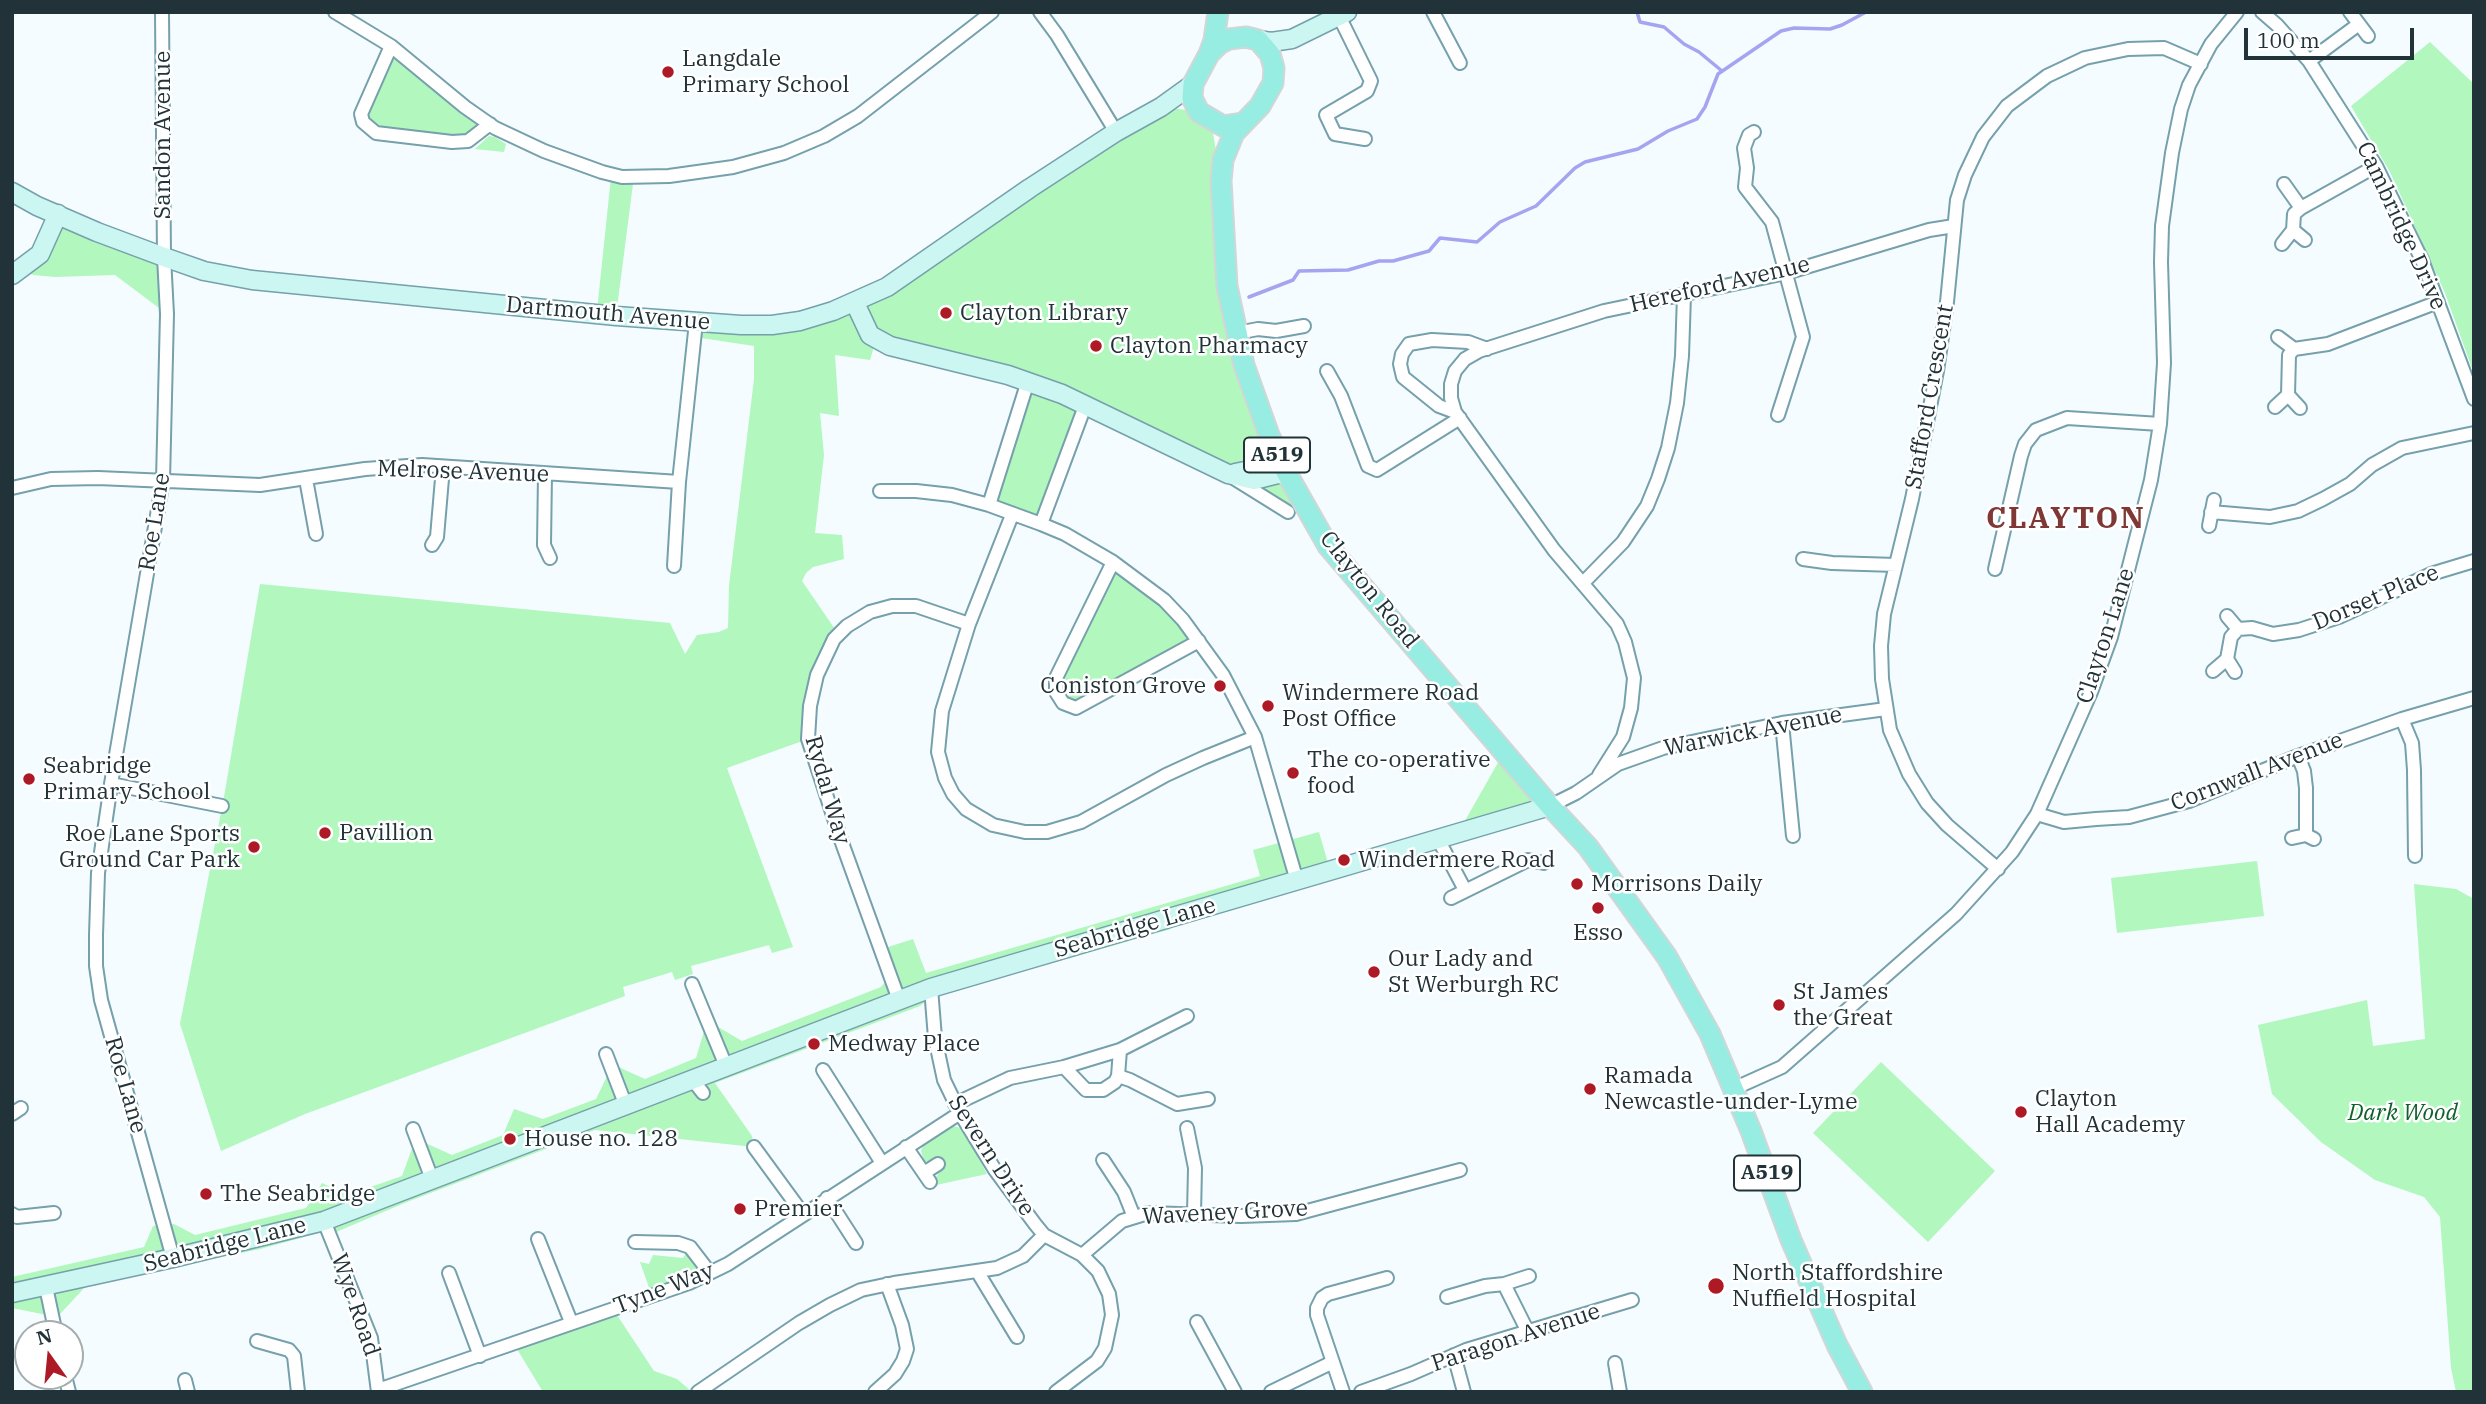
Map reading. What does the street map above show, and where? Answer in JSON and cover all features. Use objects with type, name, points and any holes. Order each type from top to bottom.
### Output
[{"type":"main road","points":[[1193,84],[1214,40],[1218,12]]},
{"type":"main road","points":[[1226,12],[1232,23],[1270,54],[1274,74]]},
{"type":"main road","points":[[1209,54],[1229,39],[1254,39]]},
{"type":"main road","name":"A519","points":[[1242,123],[1269,93],[1274,74]]},
{"type":"main road","name":"A519","points":[[1193,84],[1192,98],[1205,117]]},
{"type":"main road","points":[[1205,117],[1223,126],[1242,123]]},
{"type":"main road","name":"Clayton Road","points":[[1205,117],[1221,181],[1227,286],[1237,333],[1250,383],[1282,464],[1328,546],[1549,806],[1588,847],[1667,957],[1710,1034],[1751,1131],[1791,1240],[1837,1345],[1862,1392]]},
{"type":"main road","name":"Clayton Road","points":[[1221,181],[1226,148],[1242,123]]},
{"type":"street","name":"Sandon Avenue","points":[[162,12],[164,257]]},
{"type":"street","points":[[335,12],[391,46],[489,124],[544,151],[622,177],[669,176],[733,167],[784,153],[824,136],[858,116],[992,12]]},
{"type":"street","points":[[1433,12],[1460,63]]},
{"type":"street","name":"Clayton Lane","points":[[1732,1089],[1782,1067],[1956,914],[2020,842],[2037,814],[2091,692],[2111,637],[2151,480],[2160,424],[2165,363],[2162,226],[2181,109],[2189,85],[2211,44],[2237,12]]},
{"type":"street","name":"Cambridge Drive","points":[[2262,12],[2309,61],[2376,166],[2422,260],[2474,400]]},
{"type":"street","points":[[2350,12],[2368,36]]},
{"type":"street","points":[[1042,13],[1116,132]]},
{"type":"street","points":[[1254,39],[1281,42],[1303,35],[1343,14],[1371,81],[1367,91],[1326,114],[1335,134],[1366,139]]},
{"type":"street","points":[[2309,61],[2359,24]]},
{"type":"street","points":[[1274,74],[1282,58],[1303,35]]},
{"type":"street","points":[[391,46],[361,114],[363,122],[376,133],[452,142],[468,141],[489,124]]},
{"type":"street","name":"Stafford Crescent","points":[[1998,869],[1947,825],[1927,803],[1897,750],[1886,709],[1882,679],[1884,614],[1925,436],[1937,371],[1957,200],[1965,175],[1983,137],[2007,106],[2047,76],[2085,58],[2128,49],[2164,48],[2201,64]]},
{"type":"street","name":"Dartmouth Avenue","points":[[12,192],[97,232],[164,257],[204,271],[253,280],[696,322],[741,325],[789,323],[855,303],[894,283],[1030,188],[1116,132],[1161,107],[1193,84]]},
{"type":"street","points":[[1161,107],[1179,108],[1205,117]]},
{"type":"street","points":[[1754,132],[1749,135],[1744,148],[1747,168],[1745,187],[1772,222],[1803,337],[1778,415]]},
{"type":"street","points":[[2282,244],[2293,230],[2294,214],[2301,208],[2376,166]]},
{"type":"street","points":[[2284,184],[2301,208]]},
{"type":"street","points":[[12,275],[40,254],[58,214]]},
{"type":"street","name":"Hereford Avenue","points":[[1457,415],[1451,398],[1455,371],[1465,359],[1487,349],[1604,311],[1786,273],[1929,230],[1954,226]]},
{"type":"street","points":[[2293,230],[2305,240]]},
{"type":"street","name":"Roe Lane","points":[[164,257],[167,314],[163,480],[111,784],[98,873],[96,935],[99,988],[173,1258]]},
{"type":"street","points":[[1583,583],[1623,542],[1647,506],[1658,479],[1668,448],[1677,403],[1684,295]]},
{"type":"street","points":[[2300,408],[2288,395],[2289,355],[2294,349],[2328,344],[2438,302]]},
{"type":"street","points":[[855,303],[870,335],[890,346],[1028,381],[1062,394],[1228,474],[1289,512]]},
{"type":"street","points":[[674,566],[679,482],[696,322]]},
{"type":"street","points":[[1237,333],[1304,326]]},
{"type":"street","points":[[2278,337],[2294,349]]},
{"type":"street","points":[[1487,349],[1468,342],[1432,340],[1409,344],[1399,364],[1403,377],[1439,407],[1457,415],[1554,550],[1617,624],[1630,658],[1634,678],[1631,708],[1623,737],[1599,775]]},
{"type":"street","points":[[1326,371],[1341,396],[1368,466],[1377,470],[1457,415]]},
{"type":"street","points":[[989,505],[1028,381]]},
{"type":"street","points":[[2275,407],[2288,395]]},
{"type":"street","points":[[1041,524],[1086,406]]},
{"type":"street","points":[[1994,569],[2021,456],[2025,444],[2036,430],[2067,418],[2160,424]]},
{"type":"street","points":[[2209,526],[2212,506],[2270,517],[2298,511],[2341,489],[2372,465],[2402,448],[2474,433]]},
{"type":"street","points":[[1228,474],[1254,480],[1282,464]]},
{"type":"street","name":"Melrose Avenue","points":[[12,488],[51,479],[99,478],[260,485],[365,469],[422,466],[679,482]]},
{"type":"street","points":[[432,545],[438,537],[443,467]]},
{"type":"street","points":[[545,474],[544,545],[550,558]]},
{"type":"street","points":[[306,480],[316,534]]},
{"type":"street","points":[[880,491],[952,495],[1041,524],[1065,534],[1113,562],[1164,600],[1199,641],[1223,675],[1255,737],[1297,881]]},
{"type":"street","points":[[1012,514],[969,624],[942,710],[938,752],[945,778],[953,794],[966,809],[993,825],[1025,832],[1047,832],[1081,822],[1166,775],[1255,737]]},
{"type":"street","points":[[1803,559],[1832,563],[1896,565]]},
{"type":"street","name":"Dorset Place","points":[[2238,629],[2252,628],[2273,634],[2300,631],[2339,617],[2431,574],[2474,561]]},
{"type":"street","points":[[1113,562],[1056,678],[1056,692],[1063,703],[1076,708],[1199,641]]},
{"type":"street","name":"Rydal Way","points":[[899,1000],[808,739],[810,706],[817,675],[834,639],[846,626],[870,612],[892,606],[916,606],[969,624]]},
{"type":"street","points":[[2213,671],[2227,659],[2231,637],[2238,629],[2227,616]]},
{"type":"street","points":[[2227,659],[2235,673]]},
{"type":"street","name":"Cornwall Avenue","points":[[2037,814],[2064,822],[2129,817],[2189,801],[2298,756],[2402,719],[2474,698]]},
{"type":"street","name":"Warwick Avenue","points":[[1549,806],[1576,793],[1599,775],[1638,755],[1782,723],[1886,709]]},
{"type":"street","points":[[2402,719],[2412,743],[2413,856]]},
{"type":"street","points":[[1782,723],[1793,836]]},
{"type":"street","points":[[1623,737],[1638,755]]},
{"type":"street","points":[[2292,838],[2310,837],[2305,780],[2298,756]]},
{"type":"street","points":[[111,784],[222,806]]},
{"type":"street","name":"Seabridge Lane","points":[[12,1293],[324,1221],[626,1105],[697,1086],[726,1066],[931,988],[1549,806]]},
{"type":"street","points":[[1438,839],[1465,890]]},
{"type":"street","points":[[1451,898],[1528,860],[1544,863]]},
{"type":"street","points":[[692,984],[726,1066]]},
{"type":"street","name":"Severn Drive","points":[[931,988],[935,1038],[944,1080],[957,1109],[995,1171],[1044,1235],[1082,1255],[1098,1271],[1109,1294],[1112,1315],[1108,1338],[1097,1361],[1056,1392]]},
{"type":"street","name":"Tyne Way","points":[[378,1391],[677,1287],[710,1273],[906,1147],[957,1109],[1010,1078],[1120,1050],[1186,1016]]},
{"type":"street","points":[[1064,1066],[1086,1090],[1103,1090],[1115,1082],[1118,1076],[1120,1050]]},
{"type":"street","points":[[606,1054],[626,1105]]},
{"type":"street","points":[[823,1070],[881,1163]]},
{"type":"street","points":[[1118,1076],[1177,1104],[1208,1099]]},
{"type":"street","points":[[1187,1128],[1195,1168],[1194,1214]]},
{"type":"street","points":[[413,1129],[432,1179]]},
{"type":"street","points":[[754,1147],[803,1214]]},
{"type":"street","points":[[906,1147],[927,1177],[938,1164]]},
{"type":"street","points":[[1103,1160],[1124,1192],[1133,1217]]},
{"type":"street","name":"Waveney Grove","points":[[1082,1255],[1122,1221],[1148,1213],[1296,1214],[1460,1170]]},
{"type":"street","points":[[827,1198],[856,1243]]},
{"type":"street","points":[[12,1214],[17,1217],[54,1213]]},
{"type":"street","name":"Wye Road","points":[[324,1221],[371,1338],[378,1391]]},
{"type":"street","points":[[698,1392],[830,1304],[861,1290],[887,1284],[977,1272],[1010,1264],[1023,1256],[1044,1235]]},
{"type":"street","points":[[538,1239],[571,1322]]},
{"type":"street","points":[[635,1242],[678,1243],[690,1247],[710,1273]]},
{"type":"street","points":[[977,1272],[1017,1337]]},
{"type":"street","points":[[449,1273],[480,1356]]},
{"type":"street","points":[[1447,1297],[1528,1276]]},
{"type":"street","points":[[1343,1392],[1317,1308],[1322,1298],[1387,1278]]},
{"type":"street","points":[[875,1392],[895,1374],[907,1349],[902,1325],[887,1284]]},
{"type":"street","points":[[1504,1284],[1527,1331]]},
{"type":"street","points":[[46,1287],[53,1320]]},
{"type":"street","name":"Paragon Avenue","points":[[1361,1392],[1454,1355],[1632,1300]]},
{"type":"street","points":[[1197,1322],[1235,1392]]},
{"type":"street","points":[[257,1341],[289,1350],[294,1356],[298,1392]]},
{"type":"street","points":[[1454,1355],[1464,1392]]},
{"type":"street","points":[[1271,1392],[1333,1362]]},
{"type":"street","points":[[1615,1363],[1620,1392]]},
{"type":"green space","points":[[2430,42],[2474,84],[2474,374],[2445,293],[2390,172],[2351,106]]},
{"type":"green space","points":[[392,53],[477,125],[469,133],[449,136],[374,127],[368,122],[367,112]]},
{"type":"green space","points":[[1172,108],[1199,112],[1211,121],[1244,365],[1303,503],[1288,512],[1086,407],[1041,524],[989,505],[1028,381],[876,340],[870,360],[835,355],[839,416],[820,413],[824,455],[815,533],[842,535],[844,559],[813,567],[802,581],[839,635],[826,653],[808,739],[727,768],[793,947],[772,953],[769,945],[691,966],[693,974],[675,980],[672,972],[623,987],[625,996],[305,1114],[221,1151],[180,1024],[224,797],[260,584],[670,623],[685,654],[697,635],[728,628],[729,586],[754,379],[754,346],[695,337],[696,322],[741,325],[833,311],[1030,188]]},
{"type":"green space","points":[[489,136],[506,144],[504,152],[475,149]]},
{"type":"green space","points":[[634,176],[616,316],[597,311],[611,177]]},
{"type":"green space","points":[[58,214],[164,257],[167,314],[115,275],[55,277],[20,271]]},
{"type":"green space","points":[[1113,562],[1139,580],[1199,641],[1092,700],[1063,703],[1056,678]]},
{"type":"green space","points":[[1504,752],[1550,806],[1458,833]]},
{"type":"green space","points":[[1319,832],[1328,863],[1166,919],[1171,929],[930,998],[920,1006],[715,1083],[752,1136],[754,1147],[595,1130],[329,1235],[319,1233],[260,1249],[87,1285],[60,1314],[52,1316],[12,1308],[12,1277],[144,1247],[153,1226],[174,1224],[195,1235],[306,1208],[322,1183],[348,1195],[402,1176],[413,1146],[421,1141],[452,1155],[503,1135],[514,1109],[543,1119],[596,1099],[612,1066],[645,1079],[696,1058],[705,1028],[713,1024],[742,1041],[881,987],[891,975],[882,949],[913,939],[926,973],[1260,876],[1253,850]]},
{"type":"green space","points":[[2257,861],[2264,916],[2117,933],[2111,878]]},
{"type":"green space","name":"Dark Wood","points":[[2414,884],[2456,889],[2474,899],[2474,1392],[2456,1392],[2451,1368],[2440,1217],[2424,1197],[2375,1180],[2321,1142],[2272,1094],[2258,1025],[2367,1000],[2373,1046],[2425,1039]]},
{"type":"green space","points":[[1881,1062],[1995,1171],[1928,1242],[1813,1133]]},
{"type":"green space","points":[[951,1125],[963,1129],[987,1174],[936,1185],[935,1179],[943,1165],[924,1161],[921,1151],[925,1140]]},
{"type":"green space","points":[[690,1247],[710,1273],[652,1296],[640,1262],[649,1264],[653,1255],[683,1258]]},
{"type":"green space","points":[[613,1309],[654,1371],[677,1379],[692,1392],[543,1392],[514,1344]]},
{"type":"waterway","points":[[1637,12],[1640,22],[1664,27],[1722,71]]},
{"type":"waterway","points":[[1249,297],[1293,280],[1299,271],[1348,270],[1379,261],[1393,261],[1429,251],[1440,238],[1477,242],[1500,222],[1536,206],[1575,168],[1585,162],[1638,149],[1668,131],[1697,119],[1705,107],[1718,74],[1781,31],[1794,28],[1830,29],[1866,12]]},
{"type":"place","name":"Langdale Primary School","points":[[668,72]]},
{"type":"place","name":"Clayton Library","points":[[946,313]]},
{"type":"place","name":"Clayton Pharmacy","points":[[1096,346]]},
{"type":"place","name":"Coniston Grove","points":[[1220,686]]},
{"type":"place","name":"Windermere Road Post Office","points":[[1268,706]]},
{"type":"place","name":"The co-operative food","points":[[1293,773]]},
{"type":"place","name":"Seabridge Primary School","points":[[29,779]]},
{"type":"place","name":"Pavillion","points":[[325,833]]},
{"type":"place","name":"Roe Lane Sports Ground Car Park","points":[[254,847]]},
{"type":"place","name":"Windermere Road","points":[[1344,860]]},
{"type":"place","name":"Morrisons Daily","points":[[1577,884]]},
{"type":"place","name":"Esso","points":[[1598,908]]},
{"type":"place","name":"Our Lady and St Werburgh RC","points":[[1374,972]]},
{"type":"place","name":"St James the Great","points":[[1779,1005]]},
{"type":"place","name":"Medway Place","points":[[814,1044]]},
{"type":"place","name":"Ramada Newcastle-under-Lyme","points":[[1590,1089]]},
{"type":"place","name":"Clayton Hall Academy","points":[[2021,1112]]},
{"type":"place","name":"House no. 128","points":[[510,1139]]},
{"type":"place","name":"The Seabridge","points":[[206,1194]]},
{"type":"place","name":"Premier","points":[[740,1209]]},
{"type":"place","name":"North Staffordshire Nuffield Hospital","points":[[1716,1286]]},
{"type":"district","name":"CLAYTON","points":[[2066,519]]}]
